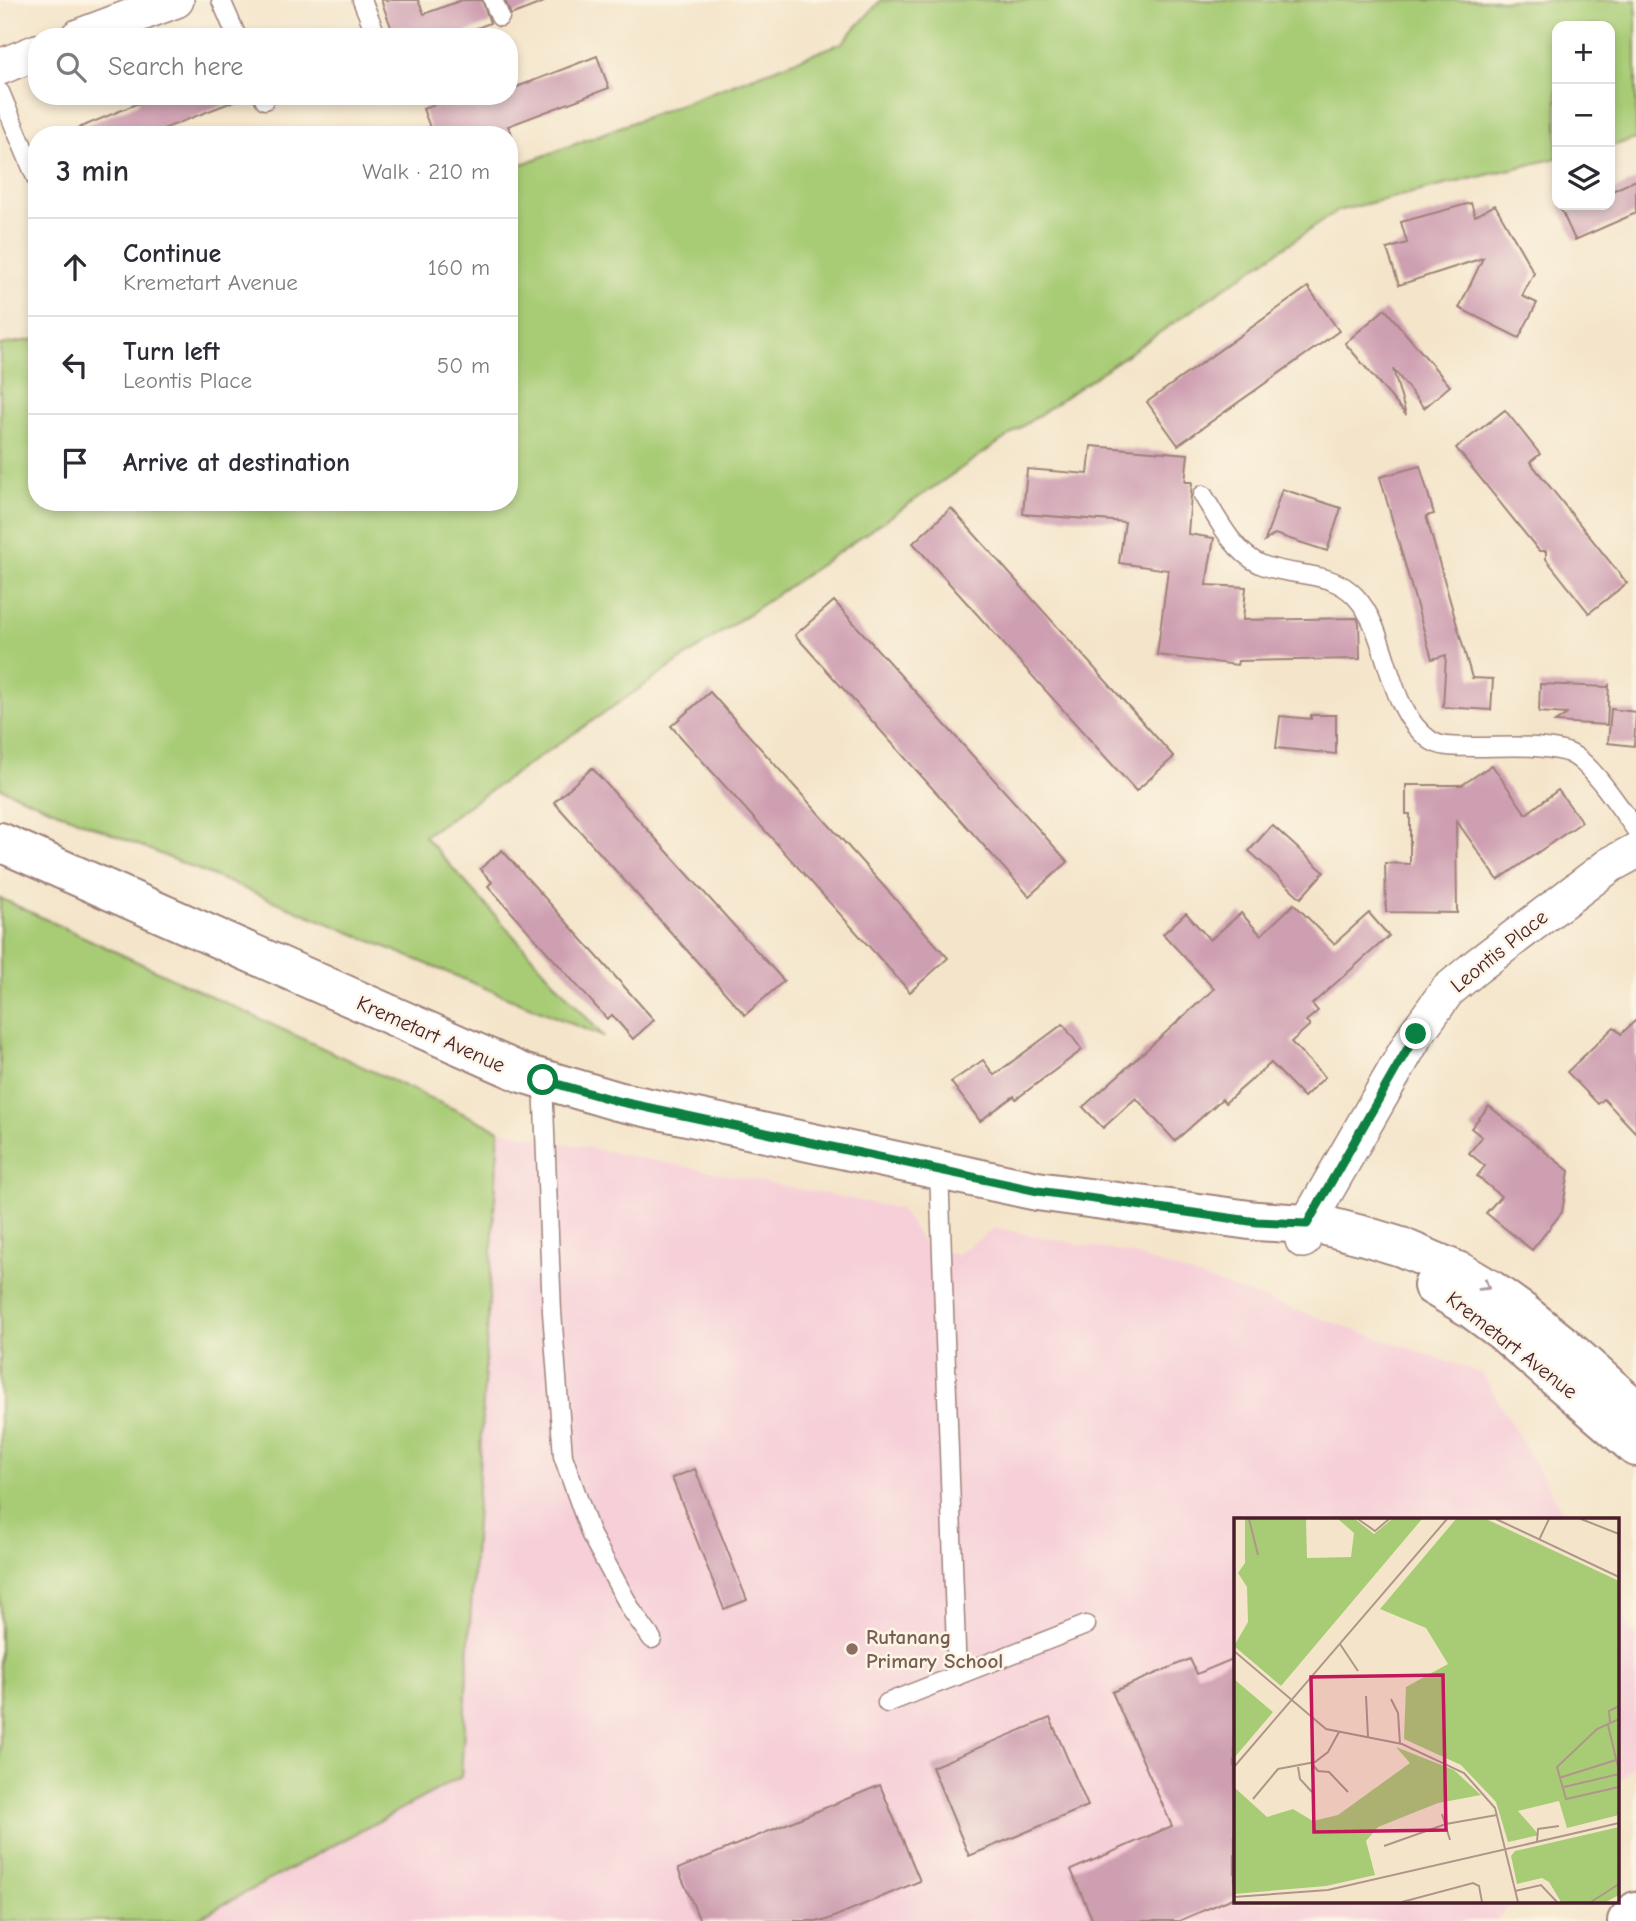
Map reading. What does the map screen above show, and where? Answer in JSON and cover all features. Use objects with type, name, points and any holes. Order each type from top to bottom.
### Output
[{"type":"street","points":[[102,28],[176,0]]},
{"type":"street","points":[[0,67],[28,56]]},
{"type":"street","name":"Kremetart Avenue","points":[[0,842],[452,1044],[543,1080],[617,1101],[1038,1191],[1257,1222],[1305,1232],[1453,1296],[1502,1331],[1636,1447]]},
{"type":"street","name":"Leontis Place","points":[[1305,1232],[1416,1034],[1447,991],[1610,865],[1636,851]]},
{"type":"street","name":"Kremetart Avenue","points":[[1305,1232],[1322,1225],[1365,1236],[1401,1247],[1462,1273],[1522,1312],[1636,1410]]},
{"type":"street","points":[[1627,1921],[1636,1911]]},
{"type":"lane","points":[[221,0],[233,28]]},
{"type":"lane","points":[[362,0],[373,28]]},
{"type":"lane","points":[[0,92],[28,159]]},
{"type":"lane","points":[[1203,495],[1223,530],[1252,559],[1273,568],[1333,581],[1356,597],[1365,610],[1380,644],[1399,699],[1414,725],[1431,741],[1447,746],[1541,748],[1568,752],[1583,761],[1636,830]]},
{"type":"lane","points":[[543,1080],[552,1312],[563,1456],[592,1535],[632,1611],[652,1639]]},
{"type":"lane","points":[[939,1170],[957,1676]]},
{"type":"lane","points":[[887,1703],[1086,1625]]},
{"type":"shaded area","name":"Rutanang Primary School","points":[[499,1130],[901,1209],[928,1251],[957,1254],[995,1228],[1131,1254],[1482,1373],[1566,1518],[1234,1518],[1234,1904],[1511,1904],[1496,1921],[193,1921],[461,1777]]},
{"type":"shaded area","points":[[1618,1609],[1636,1640],[1636,1763],[1618,1783]]},
{"type":"green space","points":[[881,0],[1636,0],[1636,139],[1615,145],[1615,21],[1552,21],[1552,159],[1337,211],[424,836],[604,1037],[0,788],[0,345],[28,340],[28,511],[518,511],[518,166],[842,43]]},
{"type":"green space","points":[[0,898],[499,1130],[461,1777],[193,1921],[0,1921]]},
{"type":"building","points":[[381,0],[418,0],[424,14],[462,0],[482,0],[490,23],[477,28],[388,28],[391,27]]},
{"type":"building","points":[[505,0],[544,0],[544,2],[511,15]]},
{"type":"building","points":[[597,56],[609,88],[508,126],[430,126],[423,109],[432,105],[518,105],[518,87]]},
{"type":"building","points":[[134,105],[224,105],[171,126],[84,126]]},
{"type":"building","points":[[1636,180],[1636,213],[1575,240],[1561,210],[1615,210],[1615,190]]},
{"type":"building","points":[[1471,203],[1475,216],[1495,205],[1534,273],[1522,296],[1537,303],[1519,338],[1459,308],[1483,258],[1399,285],[1387,249],[1407,243],[1401,222]]},
{"type":"building","points":[[1308,287],[1339,331],[1178,445],[1147,402]]},
{"type":"building","points":[[1385,309],[1450,386],[1424,408],[1393,369],[1406,415],[1345,343]]},
{"type":"building","points":[[1505,410],[1540,454],[1530,462],[1627,583],[1589,613],[1546,559],[1546,551],[1539,551],[1456,448]]},
{"type":"building","points":[[1091,446],[1188,454],[1185,482],[1192,482],[1188,534],[1214,538],[1206,585],[1246,587],[1243,620],[1357,618],[1360,659],[1238,661],[1237,665],[1157,655],[1168,570],[1119,563],[1125,522],[1023,514],[1027,469],[1088,474]]},
{"type":"building","points":[[1420,466],[1434,514],[1426,516],[1472,678],[1493,679],[1491,710],[1443,707],[1446,655],[1432,659],[1380,477]]},
{"type":"building","points":[[1282,489],[1341,508],[1327,551],[1275,534],[1265,541]]},
{"type":"building","points":[[951,508],[1174,757],[1136,791],[913,543]]},
{"type":"building","points":[[834,601],[1068,862],[1029,896],[795,635]]},
{"type":"building","points":[[1540,684],[1609,685],[1607,725],[1555,722],[1567,714],[1539,712]]},
{"type":"building","points":[[710,692],[948,958],[910,992],[671,726]]},
{"type":"building","points":[[1611,709],[1636,712],[1634,746],[1608,743]]},
{"type":"building","points":[[1311,715],[1336,715],[1336,754],[1276,748],[1280,716],[1311,719]]},
{"type":"building","points":[[1492,765],[1526,814],[1558,790],[1582,822],[1498,880],[1456,820],[1457,913],[1386,912],[1385,863],[1410,864],[1410,814],[1406,814],[1406,785],[1462,785]]},
{"type":"building","points":[[592,768],[784,981],[745,1015],[554,802]]},
{"type":"building","points":[[1272,825],[1324,872],[1301,898],[1249,851]]},
{"type":"building","points":[[502,850],[654,1020],[633,1039],[612,1015],[607,1019],[488,886],[492,882],[480,869]]},
{"type":"building","points":[[1294,904],[1334,944],[1369,913],[1389,936],[1312,1004],[1318,1011],[1306,1021],[1310,1025],[1291,1042],[1325,1077],[1304,1097],[1271,1063],[1225,1103],[1222,1099],[1175,1141],[1136,1098],[1103,1128],[1083,1107],[1214,989],[1163,934],[1186,913],[1210,940],[1241,913],[1261,935]]},
{"type":"building","points":[[1636,1020],[1636,1133],[1604,1099],[1598,1104],[1567,1072],[1614,1027],[1621,1034]]},
{"type":"building","points":[[1063,1024],[1082,1050],[1016,1099],[1014,1096],[980,1121],[951,1082],[983,1060],[994,1075]]},
{"type":"building","points":[[1489,1106],[1569,1171],[1562,1212],[1532,1250],[1486,1213],[1501,1196],[1477,1176],[1485,1166],[1469,1153],[1482,1137],[1471,1128]]},
{"type":"building","points":[[695,1469],[747,1600],[724,1609],[672,1478]]},
{"type":"building","points":[[1234,1658],[1234,1897],[1179,1921],[1093,1921],[1071,1870],[1172,1826],[1112,1692],[1190,1659],[1197,1674]]},
{"type":"building","points":[[1050,1718],[1088,1806],[969,1856],[932,1767]]},
{"type":"building","points":[[880,1785],[920,1881],[824,1921],[700,1921],[678,1869]]},
{"type":"place","name":"Rutanang Primary School","points":[[852,1649]]},
{"type":"route","points":[[543,1080],[617,1101],[1038,1191],[1257,1222],[1307,1224],[1416,1034]]}]
